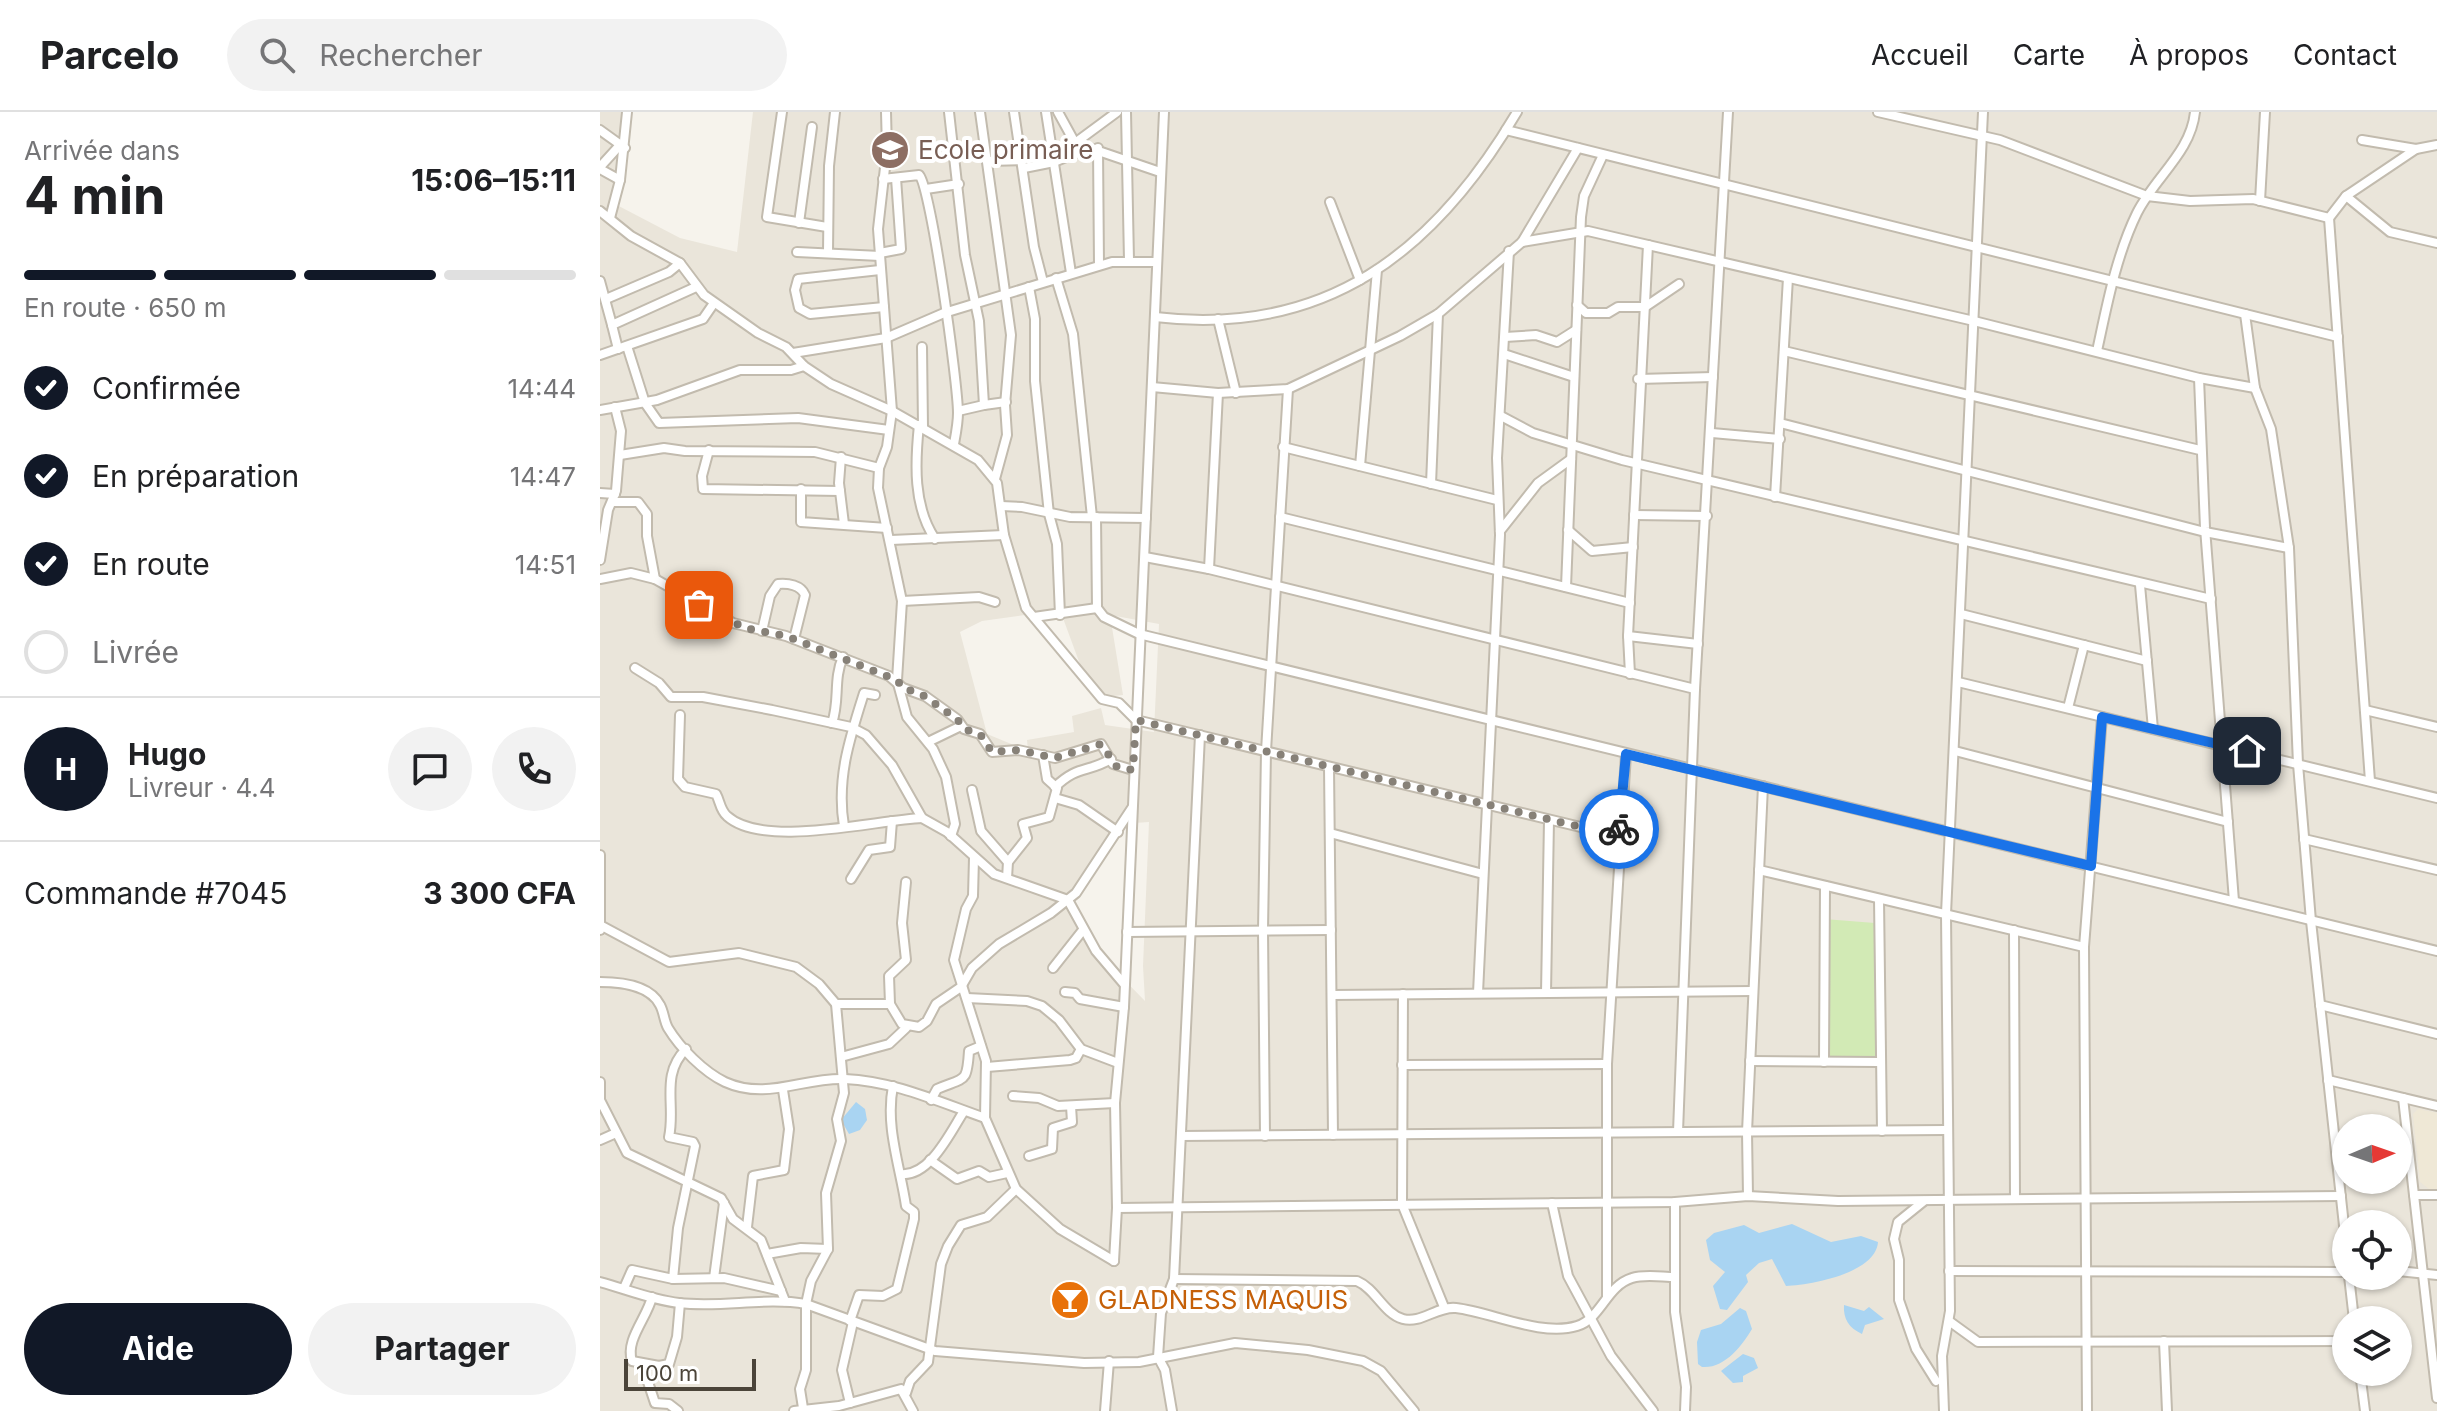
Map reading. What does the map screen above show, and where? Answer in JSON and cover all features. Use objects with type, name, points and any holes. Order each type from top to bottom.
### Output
[{"type":"street","points":[[610,218],[620,180],[626,112]]},
{"type":"street","points":[[782,112],[767,217],[827,227]]},
{"type":"street","points":[[828,252],[835,112]]},
{"type":"street","points":[[886,112],[880,270],[892,411],[879,468],[878,488],[902,601],[897,680],[907,717],[928,742],[946,777],[955,824],[951,836]]},
{"type":"street","points":[[949,112],[965,255],[976,303],[984,405]]},
{"type":"street","points":[[980,112],[1008,294],[1011,354],[1006,402],[1007,435],[995,479],[1004,535],[1022,599],[1097,696],[1119,703],[1136,720],[1618,836]]},
{"type":"street","points":[[1014,112],[1034,247],[1043,282]]},
{"type":"street","points":[[1046,112],[1071,273]]},
{"type":"street","points":[[1075,143],[1117,112]]},
{"type":"street","points":[[1126,112],[1129,260]]},
{"type":"street","points":[[974,858],[973,896],[954,956],[987,1067],[985,1118],[1016,1189],[1060,1229],[1094,1246],[1114,1261],[1117,1208],[1115,1103],[1124,1007],[1164,112]]},
{"type":"street","points":[[1155,317],[1218,319],[1273,315],[1309,305],[1360,280],[1427,231],[1458,200],[1517,112]]},
{"type":"street","points":[[1678,1132],[1695,689],[1728,112]]},
{"type":"street","points":[[1878,112],[1982,135],[2147,196],[2190,201],[2260,201],[2329,218]]},
{"type":"street","points":[[1944,1411],[1942,1356],[1949,1321],[1946,914],[1983,112]]},
{"type":"street","points":[[2097,351],[2113,282],[2134,220],[2147,196],[2193,134],[2195,112]]},
{"type":"street","points":[[2260,201],[2265,112]]},
{"type":"street","points":[[1061,113],[1075,143],[1160,172]]},
{"type":"street","points":[[799,223],[812,127]]},
{"type":"street","points":[[600,130],[622,147]]},
{"type":"street","points":[[1506,130],[2338,337]]},
{"type":"street","points":[[2362,140],[2416,149],[2437,145]]},
{"type":"street","points":[[620,180],[600,168],[622,147]]},
{"type":"street","points":[[989,161],[1023,164],[1054,162],[1093,148]]},
{"type":"street","points":[[1093,148],[1099,265]]},
{"type":"street","points":[[1522,242],[1578,148]]},
{"type":"street","points":[[2370,781],[2329,218],[2346,196],[2416,149]]},
{"type":"street","points":[[1566,587],[1580,230],[1584,196],[1603,155]]},
{"type":"street","points":[[883,179],[919,175],[926,189],[958,411],[954,444]]},
{"type":"street","points":[[797,252],[880,254],[901,249],[896,178]]},
{"type":"street","points":[[926,189],[959,184]]},
{"type":"street","points":[[2346,196],[2390,232],[2437,243]]},
{"type":"street","points":[[1330,202],[1360,280]]},
{"type":"street","points":[[600,211],[631,236],[680,263],[696,287],[714,303],[793,353],[804,366],[841,390],[892,411],[954,444],[978,460],[995,479]]},
{"type":"street","points":[[1152,387],[1218,393],[1288,389],[1372,350],[1438,314],[1522,242],[1580,230],[1974,321],[2199,378],[2255,388]]},
{"type":"street","points":[[1630,674],[1628,636],[1638,379],[1648,245]]},
{"type":"street","points":[[1478,993],[1495,570],[1500,532],[1497,500],[1509,251]]},
{"type":"street","points":[[793,353],[886,338],[944,313],[1099,265],[1129,260],[1157,262]]},
{"type":"street","points":[[606,299],[669,272],[680,263]]},
{"type":"street","points":[[880,270],[798,279],[795,298],[799,308],[810,314],[884,307]]},
{"type":"street","points":[[1360,466],[1377,270]]},
{"type":"street","points":[[1056,278],[1073,334],[1094,517],[1097,608],[1104,617],[1139,634],[2437,951]]},
{"type":"street","points":[[1775,497],[1788,278]]},
{"type":"street","points":[[600,281],[612,325],[645,403],[659,423],[798,418],[889,430]]},
{"type":"street","points":[[1577,305],[1586,313],[1608,313],[1618,307],[1645,307],[1679,284]]},
{"type":"street","points":[[612,325],[696,287]]},
{"type":"street","points":[[1029,287],[1035,319],[1035,381],[1049,514],[1056,534],[1060,615]]},
{"type":"street","points":[[600,355],[705,319],[714,303]]},
{"type":"street","points":[[1431,484],[1438,314]]},
{"type":"street","points":[[2245,314],[2255,388],[2269,416],[2289,548],[2304,839],[2342,1210]]},
{"type":"street","points":[[1218,319],[1236,393]]},
{"type":"street","points":[[1505,337],[1536,335],[1557,342],[1576,330]]},
{"type":"street","points":[[922,347],[919,498],[924,520],[935,539]]},
{"type":"street","points":[[1784,351],[2200,450]]},
{"type":"street","points":[[1504,354],[1574,377]]},
{"type":"street","points":[[600,410],[645,403],[740,370],[791,370],[804,366]]},
{"type":"street","points":[[1638,379],[1713,377]]},
{"type":"street","points":[[2199,378],[2205,532],[2234,901]]},
{"type":"street","points":[[1265,1136],[1263,930],[1266,751],[1274,667],[1288,389]]},
{"type":"street","points":[[1209,569],[1218,393]]},
{"type":"street","points":[[958,411],[1006,402]]},
{"type":"street","points":[[600,560],[620,455],[620,426],[615,407]]},
{"type":"street","points":[[1501,416],[1533,433],[1635,463],[2140,585],[2211,599]]},
{"type":"street","points":[[1780,423],[2205,532],[2289,548]]},
{"type":"street","points":[[1712,433],[1780,439]]},
{"type":"street","points":[[1283,447],[1497,500]]},
{"type":"street","points":[[620,455],[664,448],[815,452],[879,468]]},
{"type":"street","points":[[709,450],[703,489],[840,491]]},
{"type":"street","points":[[841,457],[840,491],[844,524]]},
{"type":"street","points":[[1500,532],[1538,483],[1571,459]]},
{"type":"street","points":[[801,489],[801,522],[887,528]]},
{"type":"street","points":[[600,493],[638,502],[646,512],[655,579]]},
{"type":"street","points":[[1001,506],[1022,507],[1049,514],[1146,518]]},
{"type":"street","points":[[1634,515],[1707,516]]},
{"type":"street","points":[[1280,517],[1630,603]]},
{"type":"street","points":[[1568,530],[1592,551],[1633,547]]},
{"type":"street","points":[[891,540],[1004,535]]},
{"type":"street","points":[[1145,557],[1209,569],[1695,689]]},
{"type":"street","points":[[600,579],[631,573],[655,579],[718,615],[794,639],[897,680],[903,688],[921,694],[957,719],[961,726],[980,734],[992,752],[1018,750],[1066,756],[1101,744],[1120,769],[1133,770]]},
{"type":"street","points":[[762,631],[770,596],[778,584],[789,584],[805,595],[794,639]]},
{"type":"street","points":[[2140,585],[2153,729]]},
{"type":"street","points":[[902,601],[979,597],[995,602]]},
{"type":"street","points":[[1034,617],[1097,608]]},
{"type":"street","points":[[1961,614],[2147,661]]},
{"type":"street","points":[[1628,636],[1698,644]]},
{"type":"street","points":[[2068,708],[2084,645]]},
{"type":"street","points":[[832,723],[837,708],[836,680],[843,657]]},
{"type":"street","points":[[635,668],[659,683],[671,697],[703,697],[832,723],[851,727],[872,739],[922,818],[951,836],[974,858],[1007,878],[1068,900],[1083,930],[1124,984]]},
{"type":"street","points":[[1958,682],[2437,798]]},
{"type":"street","points":[[844,826],[841,782],[851,727],[864,693],[875,695]]},
{"type":"street","points":[[2365,710],[2437,727]]},
{"type":"street","points":[[680,715],[678,779],[685,787],[716,794],[727,817],[769,830],[813,832],[922,818]]},
{"type":"street","points":[[2087,1411],[2084,947],[2102,717]]},
{"type":"street","points":[[928,742],[961,726]]},
{"type":"street","points":[[1172,1411],[1165,1370],[1158,1357],[1161,1313],[1174,1279],[1200,735]]},
{"type":"street","points":[[1955,751],[2228,822]]},
{"type":"street","points":[[1607,1296],[1607,1064],[1618,836],[1626,754]]},
{"type":"street","points":[[1007,878],[1008,862],[1027,838],[1023,824],[1049,817],[1055,798],[1055,787],[1047,779],[1043,755]]},
{"type":"street","points":[[1055,787],[1073,770],[1091,768],[1111,759]]},
{"type":"street","points":[[1329,767],[1333,1135]]},
{"type":"street","points":[[1748,1196],[1747,1132],[1763,786]]},
{"type":"street","points":[[972,790],[981,831],[994,851],[1008,862]]},
{"type":"street","points":[[1055,798],[1079,805],[1118,832]]},
{"type":"street","points":[[841,1057],[889,1044],[906,1028],[924,1025],[936,1004],[961,987],[972,968],[999,944],[1068,900],[1083,885],[1132,807]]},
{"type":"street","points":[[1546,993],[1549,820]]},
{"type":"street","points":[[851,879],[869,850],[890,847],[892,821]]},
{"type":"street","points":[[1330,833],[1483,874]]},
{"type":"street","points":[[2304,839],[2437,870]]},
{"type":"street","points":[[600,855],[600,927],[669,962],[739,953],[796,967],[819,984],[836,1004],[843,1079],[843,1099],[837,1119],[841,1141],[826,1193],[828,1249],[811,1281],[806,1304],[806,1370],[800,1389],[799,1409],[850,1403],[897,1389],[906,1393]]},
{"type":"street","points":[[1759,870],[2084,947]]},
{"type":"street","points":[[906,882],[902,923],[906,960],[889,976],[890,1004],[906,1028]]},
{"type":"street","points":[[1824,1062],[1825,886]]},
{"type":"street","points":[[1879,899],[1882,1131]]},
{"type":"street","points":[[1053,968],[1083,930]]},
{"type":"street","points":[[1127,932],[1331,930]]},
{"type":"street","points":[[2014,930],[2015,1199]]},
{"type":"street","points":[[600,982],[631,985],[657,1001],[668,1028],[722,1081],[755,1090],[783,1090],[843,1079],[893,1086],[985,1118]]},
{"type":"street","points":[[1332,995],[1753,991]]},
{"type":"street","points":[[1065,992],[1075,993],[1080,999],[1124,1007]]},
{"type":"street","points":[[1403,994],[1402,1204],[1444,1307]]},
{"type":"street","points":[[967,998],[1027,1001],[1042,1006],[1059,1020],[1081,1049],[1118,1063]]},
{"type":"street","points":[[836,1004],[890,1004]]},
{"type":"street","points":[[2320,1005],[2437,1034]]},
{"type":"street","points":[[931,1100],[937,1089],[960,1083],[967,1073],[969,1051],[981,1046]]},
{"type":"street","points":[[673,1279],[694,1144],[669,1137],[670,1074],[673,1063],[686,1049]]},
{"type":"street","points":[[987,1067],[1076,1058],[1081,1049]]},
{"type":"street","points":[[1750,1061],[1879,1062]]},
{"type":"street","points":[[1402,1065],[1607,1064]]},
{"type":"street","points":[[2328,1080],[2437,1106]]},
{"type":"street","points":[[600,1082],[600,1100],[630,1156],[687,1180],[724,1202],[733,1219],[757,1235],[785,1301]]},
{"type":"street","points":[[850,1403],[842,1370],[859,1295],[888,1295],[902,1280],[915,1216],[906,1206],[889,1108],[893,1086]]},
{"type":"street","points":[[747,1227],[753,1176],[784,1170],[789,1129],[783,1090]]},
{"type":"street","points":[[1013,1096],[1071,1106],[1115,1103]]},
{"type":"street","points":[[2403,1098],[2437,1398]]},
{"type":"street","points":[[1029,1156],[1052,1149],[1053,1128],[1072,1122],[1071,1106]]},
{"type":"street","points":[[901,1174],[913,1174],[930,1160],[964,1111]]},
{"type":"street","points":[[1181,1136],[1946,1130]]},
{"type":"street","points":[[600,1140],[616,1133]]},
{"type":"street","points":[[930,1160],[957,1179],[979,1171],[989,1177],[1007,1173]]},
{"type":"street","points":[[913,1411],[906,1393],[910,1381],[928,1362],[941,1264],[948,1246],[961,1225],[987,1217],[1016,1189]]},
{"type":"street","points":[[2414,1195],[2437,1195]]},
{"type":"street","points":[[1117,1208],[1675,1202],[1748,1196],[1838,1201],[2341,1196]]},
{"type":"street","points":[[1926,1199],[1898,1222],[1894,1239],[1899,1300],[1916,1349],[1936,1381]]},
{"type":"street","points":[[714,1278],[724,1202]]},
{"type":"street","points":[[1675,1202],[1677,1336],[1686,1387],[1685,1411]]},
{"type":"street","points":[[1552,1203],[1568,1276],[1611,1356],[1653,1411]]},
{"type":"street","points":[[767,1254],[801,1248],[828,1249]]},
{"type":"street","points":[[624,1288],[630,1270],[673,1279],[714,1278],[781,1291]]},
{"type":"street","points":[[1949,1271],[2332,1274]]},
{"type":"street","points":[[2412,1272],[2437,1275]]},
{"type":"street","points":[[1174,1279],[1357,1281],[1368,1286],[1387,1310],[1412,1321],[1444,1307],[1493,1319],[1572,1327],[1591,1319],[1607,1296],[1634,1277],[1675,1277]]},
{"type":"street","points":[[600,1282],[680,1303],[738,1305],[785,1301],[806,1304],[928,1349],[1084,1363],[1139,1362],[1235,1343],[1308,1350],[1363,1361],[1381,1371],[1414,1411]]},
{"type":"street","points":[[652,1297],[647,1315],[630,1345],[631,1357],[641,1364],[669,1364],[677,1337],[680,1303]]},
{"type":"street","points":[[1949,1321],[1978,1342],[2332,1341]]},
{"type":"street","points":[[2164,1341],[2167,1411]]},
{"type":"street","points":[[1105,1411],[1109,1361]]},
{"type":"street","points":[[647,1379],[655,1403],[669,1404],[678,1411]]},
{"type":"street","points":[[2362,1386],[2365,1411]]},
{"type":"shaded area","points":[[600,112],[623,112],[613,203],[680,238],[737,252],[753,112],[2437,112],[2437,1411],[600,1411]],"holes":[[[1060,610],[1081,667],[1105,697],[1123,695],[1110,615],[1159,624],[1154,732],[1105,725],[1101,708],[1072,716],[1074,732],[1027,740],[1028,751],[987,734],[960,632],[982,621]],[[1149,822],[1143,966],[1145,1001],[1096,951],[1065,899],[1120,824]]]},
{"type":"shaded area","points":[[2418,1109],[2437,1113],[2437,1189],[2429,1189],[2420,1182],[2413,1114]]},
{"type":"green space","points":[[1824,919],[1875,923],[1877,1061],[1819,1061]]},
{"type":"water","points":[[856,1102],[865,1109],[867,1120],[860,1130],[849,1134],[841,1120]]},
{"type":"water","points":[[1792,1224],[1831,1242],[1861,1236],[1878,1242],[1874,1253],[1855,1269],[1811,1283],[1786,1286],[1772,1259],[1759,1263],[1746,1275],[1748,1282],[1727,1310],[1720,1309],[1713,1286],[1725,1272],[1710,1260],[1706,1240],[1714,1233],[1744,1225],[1759,1233]]},
{"type":"water","points":[[1844,1305],[1864,1311],[1869,1307],[1884,1319],[1865,1325],[1862,1334],[1848,1322]]},
{"type":"water","points":[[1740,1308],[1746,1311],[1752,1329],[1748,1336],[1725,1360],[1702,1367],[1698,1364],[1697,1342],[1701,1330],[1721,1324]]},
{"type":"water","points":[[1743,1354],[1754,1358],[1758,1368],[1743,1376],[1743,1382],[1733,1383],[1721,1371]]},
{"type":"way so far","points":[[699,605],[745,628],[786,636],[897,680],[903,688],[921,694],[957,719],[964,729],[980,734],[992,752],[1018,750],[1055,758],[1101,744],[1113,764],[1120,769],[1133,770],[1136,720],[1618,836],[1619,829]]},
{"type":"place","name":"Ecole primaire","points":[[890,150]]},
{"type":"place","name":"GLADNESS MAQUIS","points":[[1070,1300]]},
{"type":"route","points":[[1619,829],[1626,754],[2091,866],[2102,717],[2247,751]]}]
